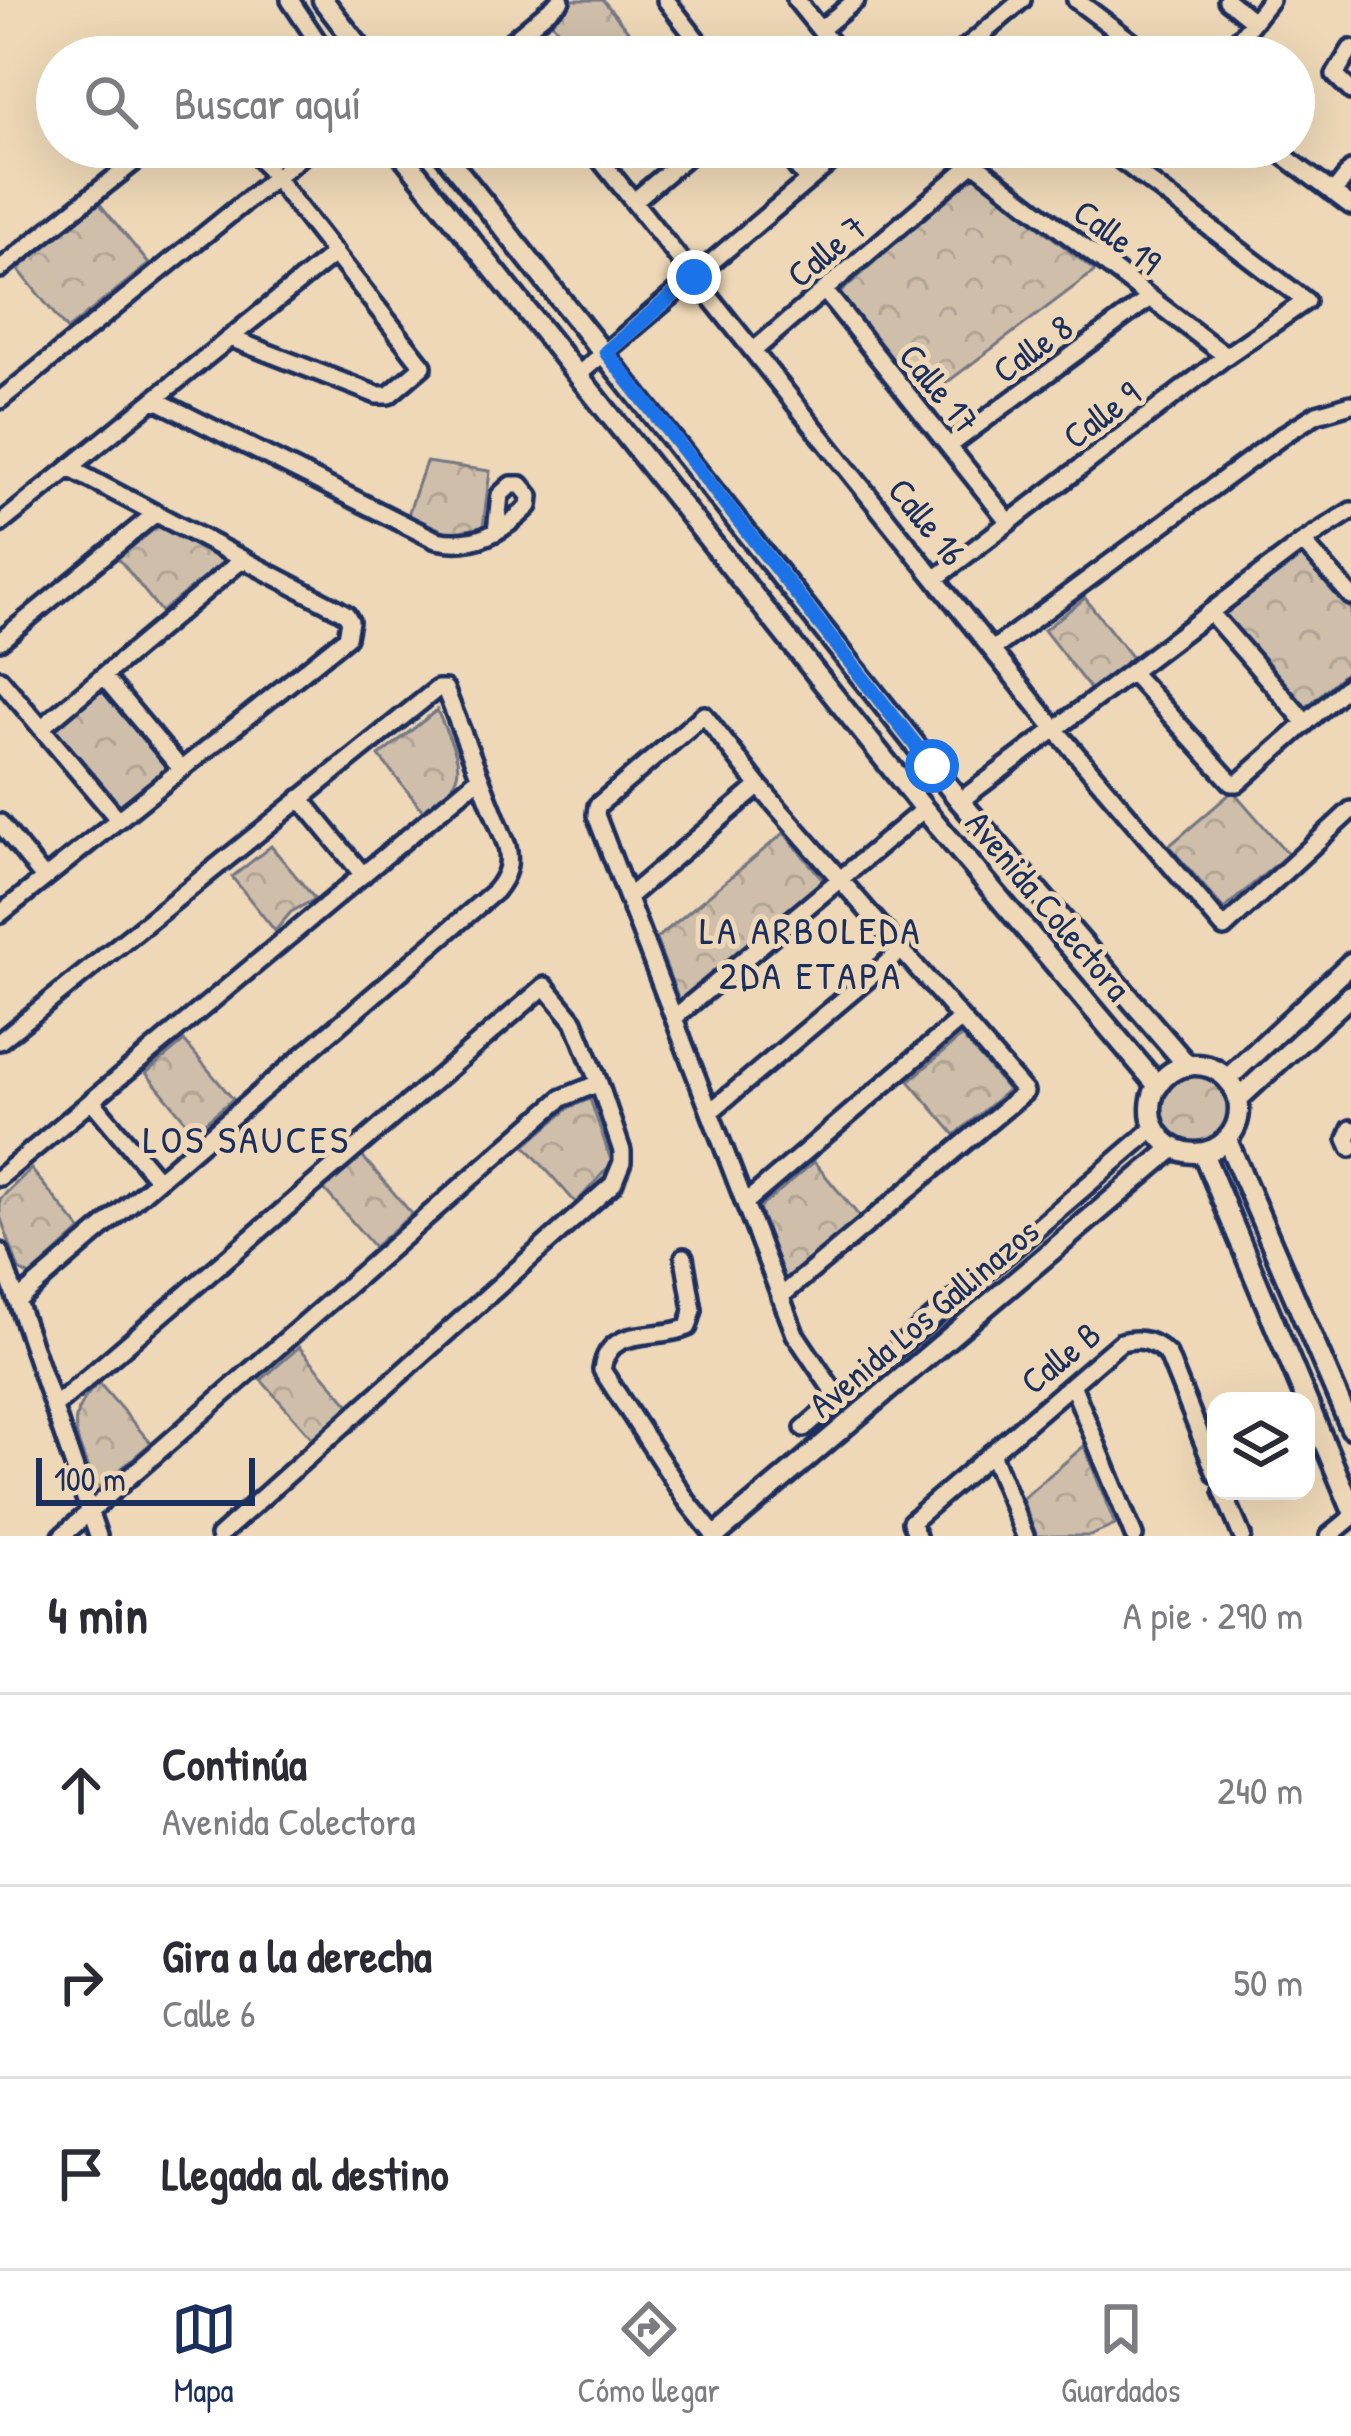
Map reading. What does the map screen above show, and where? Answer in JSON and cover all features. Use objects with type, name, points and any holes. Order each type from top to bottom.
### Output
[{"type":"street","points":[[290,0],[314,36]]},
{"type":"street","points":[[323,0],[351,36]]},
{"type":"street","points":[[526,36],[560,0]]},
{"type":"street","points":[[666,0],[694,36]]},
{"type":"street","points":[[796,0],[825,36]]},
{"type":"street","points":[[820,30],[856,0]]},
{"type":"street","points":[[980,36],[1022,0]]},
{"type":"street","points":[[1227,0],[1253,21]]},
{"type":"street","points":[[1241,36],[1270,0]]},
{"type":"street","points":[[1083,2],[1126,36]]},
{"type":"street","points":[[1351,49],[1336,68],[1338,82],[1351,92]]},
{"type":"street","points":[[0,269],[126,168]]},
{"type":"street","points":[[230,338],[377,395],[388,395],[419,370],[421,362],[267,168]]},
{"type":"street","points":[[0,400],[287,168]]},
{"type":"street","name":"Avenida Colectora","points":[[413,168],[924,808],[1158,1086]]},
{"type":"street","name":"Avenida Colectora","points":[[457,168],[961,800],[1188,1066]]},
{"type":"street","name":"Calle 16","points":[[607,168],[1055,729],[1224,928],[1351,810]]},
{"type":"street","points":[[634,202],[674,168]]},
{"type":"street","points":[[798,168],[808,181]]},
{"type":"street","points":[[579,374],[823,168]]},
{"type":"street","name":"Calle 7","points":[[753,351],[968,168]]},
{"type":"street","name":"Calle 19","points":[[981,168],[1226,356]]},
{"type":"street","name":"Calle 9","points":[[935,579],[1226,356],[1306,301],[1132,168]]},
{"type":"street","points":[[1300,168],[1351,206]]},
{"type":"street","points":[[1334,193],[1351,170]]},
{"type":"street","points":[[0,524],[335,253]]},
{"type":"street","name":"Calle 17","points":[[825,290],[1009,522]]},
{"type":"street","name":"Calle 8","points":[[949,446],[1150,298]]},
{"type":"street","points":[[154,399],[436,540],[468,544],[496,532]]},
{"type":"street","points":[[992,650],[1285,434],[1317,414],[1351,404]]},
{"type":"street","points":[[0,914],[347,637],[350,629],[346,614],[69,468]]},
{"type":"street","points":[[961,800],[1303,542],[1351,511]]},
{"type":"street","points":[[0,640],[156,513]]},
{"type":"street","points":[[1303,542],[1351,596]]},
{"type":"street","points":[[40,728],[243,559]]},
{"type":"street","points":[[1210,612],[1306,723]]},
{"type":"street","points":[[1131,672],[1232,783],[1238,783],[1351,683]]},
{"type":"street","points":[[103,676],[181,769]]},
{"type":"street","points":[[0,680],[118,819]]},
{"type":"street","points":[[0,1041],[437,689],[445,689],[510,862],[495,891],[17,1300]]},
{"type":"street","points":[[780,1297],[1024,1092],[759,787],[704,715],[597,806],[596,815],[711,1111],[780,1297],[795,1334],[838,1397]]},
{"type":"street","points":[[0,1177],[480,777]]},
{"type":"street","points":[[628,897],[759,787]]},
{"type":"street","points":[[300,798],[363,875]]},
{"type":"street","points":[[674,1018],[924,808]]},
{"type":"street","points":[[0,823],[44,878]]},
{"type":"street","points":[[711,1111],[902,950]]},
{"type":"street","points":[[1227,1079],[1351,963]]},
{"type":"street","points":[[55,1406],[545,986],[574,1021],[622,1150],[613,1184],[219,1536]]},
{"type":"street","points":[[1238,1099],[1351,995]]},
{"type":"street","points":[[746,1203],[961,1019]]},
{"type":"street","points":[[1188,1066],[1210,1067],[1227,1079],[1240,1114],[1227,1140],[1203,1153],[1173,1148],[1155,1127],[1152,1100],[1158,1086],[1168,1075],[1188,1066]]},
{"type":"street","points":[[62,1536],[562,1098],[598,1083]]},
{"type":"street","points":[[92,1101],[158,1180]]},
{"type":"street","name":"Avenida Los Gallinazos","points":[[804,1428],[1155,1127]]},
{"type":"street","points":[[1351,1129],[1347,1138],[1351,1148]]},
{"type":"street","points":[[1227,1140],[1351,1428]]},
{"type":"street","name":"Avenida Los Gallinazos","points":[[715,1536],[1173,1148]]},
{"type":"street","points":[[1203,1153],[1351,1508]]},
{"type":"street","points":[[0,1252],[98,1536]]},
{"type":"street","points":[[684,1257],[693,1310],[688,1327],[672,1334],[618,1340],[604,1353],[602,1370],[715,1536]]},
{"type":"street","name":"Calle B","points":[[916,1536],[910,1522],[1121,1342],[1147,1340],[1168,1355],[1207,1452]]},
{"type":"street","points":[[1072,1384],[1134,1536]]},
{"type":"street","points":[[991,1453],[1024,1536]]},
{"type":"street","points":[[1227,1500],[1241,1536]]},
{"type":"street","points":[[1329,1536],[1351,1518]]},
{"type":"green space","points":[[572,0],[603,0],[632,36],[563,36],[549,19]]},
{"type":"green space","points":[[972,174],[1095,271],[925,399],[840,293]]},
{"type":"green space","points":[[99,203],[149,264],[67,330],[18,269]]},
{"type":"green space","points":[[426,462],[490,471],[483,527],[449,533],[408,515]]},
{"type":"green space","points":[[161,524],[227,559],[161,612],[118,558]]},
{"type":"green space","points":[[1303,554],[1351,609],[1351,668],[1303,710],[1221,616]]},
{"type":"green space","points":[[1085,598],[1132,658],[1090,689],[1044,630]]},
{"type":"green space","points":[[100,687],[167,768],[118,808],[51,727]]},
{"type":"green space","points":[[437,710],[458,766],[451,787],[424,812],[379,756]]},
{"type":"green space","points":[[1233,791],[1288,854],[1224,909],[1169,846]]},
{"type":"green space","points":[[784,833],[825,882],[680,1003],[656,939]]},
{"type":"green space","points":[[271,846],[315,899],[291,912],[275,931],[232,877]]},
{"type":"green space","points":[[962,1036],[1008,1090],[955,1135],[909,1081]]},
{"type":"green space","points":[[184,1041],[233,1099],[194,1131],[146,1073]]},
{"type":"green space","points":[[1196,1073],[1210,1075],[1222,1084],[1231,1096],[1231,1124],[1222,1136],[1210,1145],[1196,1147],[1182,1145],[1170,1136],[1161,1124],[1159,1110],[1161,1096],[1170,1084],[1182,1075]]},
{"type":"green space","points":[[590,1099],[612,1163],[576,1203],[525,1146],[570,1107]]},
{"type":"green space","points":[[362,1156],[412,1214],[374,1247],[324,1189]]},
{"type":"green space","points":[[814,1162],[860,1217],[785,1282],[759,1208]]},
{"type":"green space","points":[[31,1169],[81,1230],[30,1276],[19,1270],[0,1216],[0,1199]]},
{"type":"green space","points":[[299,1347],[350,1405],[312,1438],[261,1380]]},
{"type":"green space","points":[[99,1383],[151,1443],[100,1487],[94,1485],[76,1430],[79,1408]]},
{"type":"green space","points":[[1084,1446],[1115,1525],[1090,1536],[1037,1536],[1022,1499]]},
{"type":"district","name":"LA ARBOLEDA 2DA ETAPA","points":[[811,952]]},
{"type":"district","name":"LOS SAUCES","points":[[247,1138]]},
{"type":"route","points":[[694,277],[606,352],[932,766]]}]
